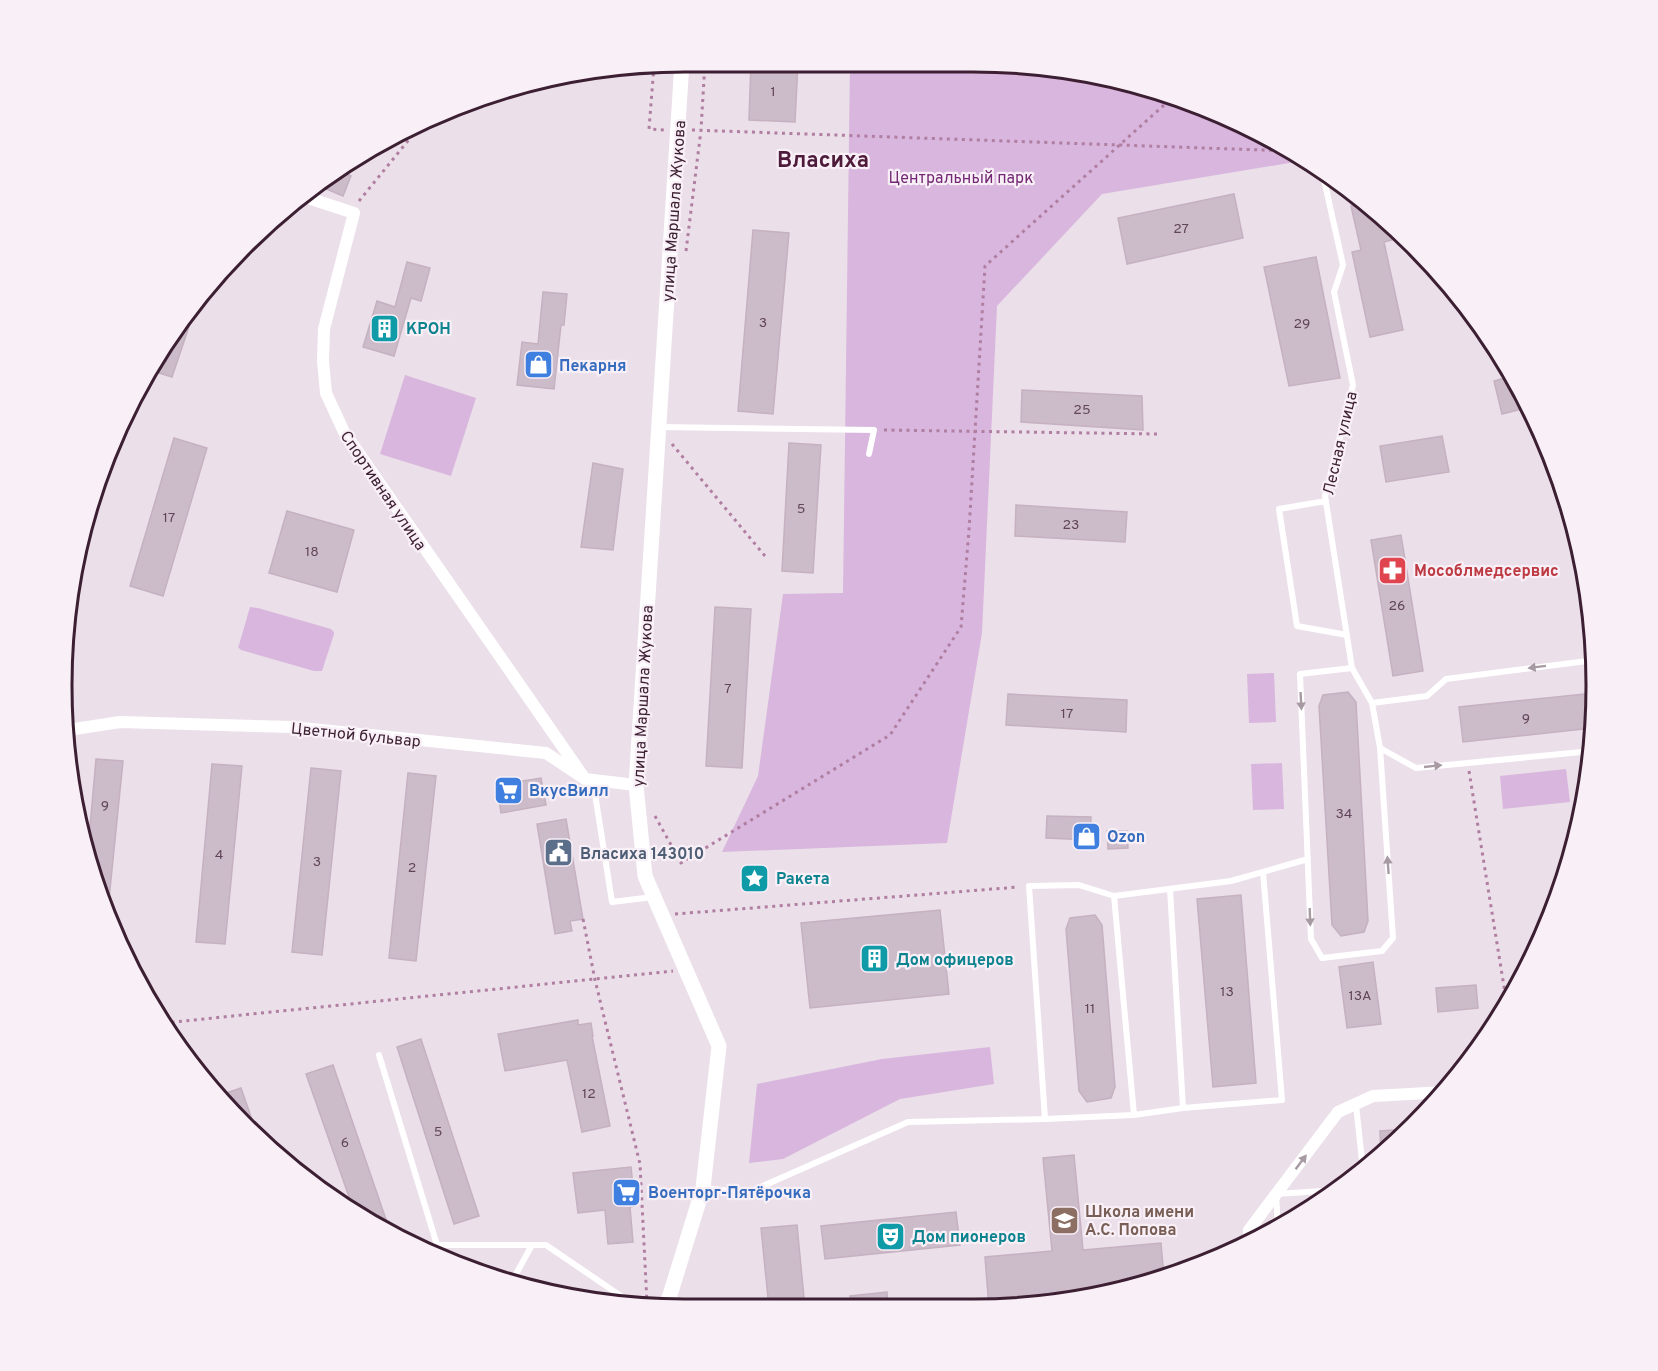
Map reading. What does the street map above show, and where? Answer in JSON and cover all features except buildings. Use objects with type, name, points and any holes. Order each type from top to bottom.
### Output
[{"type":"street","name":"улица Маршала Жукова","points":[[669,1299],[703,1188],[719,1046],[645,876],[636,785],[681,72]]},
{"type":"street","points":[[312,199],[350,212]]},
{"type":"street","name":"Спортивная улица","points":[[350,212],[354,213],[324,329],[323,361],[326,393],[344,432],[588,779]]},
{"type":"street","name":"Цветной бульвар","points":[[73,729],[120,722],[292,727],[546,753],[588,779],[636,785]]},
{"type":"street","points":[[1250,1233],[1338,1112],[1373,1096],[1431,1093]]},
{"type":"lane","name":"Лесная улица","points":[[1325,184],[1343,265],[1334,292],[1353,385],[1325,496],[1352,669]]},
{"type":"lane","points":[[659,427],[874,430],[869,454]]},
{"type":"lane","points":[[1326,501],[1279,509],[1297,626],[1347,636]]},
{"type":"lane","points":[[1372,703],[1427,696],[1446,679],[1585,661]]},
{"type":"lane","points":[[1352,669],[1372,703],[1380,748],[1394,938],[1382,951],[1322,958],[1311,939],[1300,674],[1352,669]]},
{"type":"lane","points":[[1380,748],[1416,768],[1582,752]]},
{"type":"lane","points":[[588,779],[612,902],[654,897]]},
{"type":"lane","points":[[1045,1119],[1029,886],[1078,885],[1114,896],[1231,881],[1308,859]]},
{"type":"lane","points":[[703,1188],[747,1193],[908,1122],[1134,1115],[1183,1108],[1282,1100],[1263,872]]},
{"type":"lane","points":[[1170,889],[1183,1108]]},
{"type":"lane","points":[[1114,896],[1134,1115]]},
{"type":"lane","points":[[379,1055],[437,1245],[546,1245],[620,1296]]},
{"type":"lane","points":[[1356,1105],[1362,1159]]},
{"type":"lane","points":[[1277,1218],[1276,1194],[1320,1191]]},
{"type":"lane","points":[[516,1275],[532,1245]]},
{"type":"path","points":[[653,73],[649,129],[1272,150]]},
{"type":"path","points":[[681,863],[890,735],[961,627],[985,266],[1166,104]]},
{"type":"path","points":[[350,212],[412,136]]},
{"type":"path","points":[[874,430],[1158,434]]},
{"type":"path","points":[[672,444],[765,556]]},
{"type":"path","points":[[1467,763],[1505,989]]},
{"type":"path","points":[[662,915],[1029,886]]},
{"type":"path","points":[[583,919],[595,980],[640,1164],[647,1298]]},
{"type":"path","points":[[173,1022],[686,970]]},
{"type":"green space","name":"Центральный парк","points":[[850,72],[1013,73],[1092,84],[1131,93],[1207,119],[1244,135],[1293,162],[1102,194],[997,306],[982,633],[947,843],[722,852],[758,776],[783,594],[843,593]]},
{"type":"green space","points":[[405,375],[476,398],[451,476],[380,454]]},
{"type":"green space","points":[[250,607],[331,629],[334,634],[322,671],[314,671],[241,650],[238,647]]},
{"type":"green space","points":[[1274,673],[1276,722],[1249,723],[1247,674]]},
{"type":"green space","points":[[1282,763],[1284,809],[1253,810],[1251,764]]},
{"type":"green space","points":[[1566,769],[1570,802],[1503,809],[1500,776]]},
{"type":"green space","points":[[990,1047],[994,1084],[900,1099],[783,1159],[749,1163],[757,1084],[882,1059]]},
{"type":"place","name":"КРОН","points":[[385,328]]},
{"type":"place","name":"Пекарня","points":[[538,365]]},
{"type":"place","name":"Мособлмедсервис","points":[[1393,570]]},
{"type":"place","name":"ВкусВилл","points":[[508,790]]},
{"type":"place","name":"Ozon","points":[[1086,836]]},
{"type":"place","name":"Власиха 143010","points":[[559,853]]},
{"type":"place","name":"Ракета","points":[[755,878]]},
{"type":"place","name":"Дом офицеров","points":[[875,959]]},
{"type":"place","name":"Военторг-Пятёрочка","points":[[627,1192]]},
{"type":"place","name":"Школа имени А.С. Попова","points":[[1064,1220]]},
{"type":"place","name":"Дом пионеров","points":[[891,1236]]},
{"type":"district","name":"Власиха","points":[[823,159]]}]
